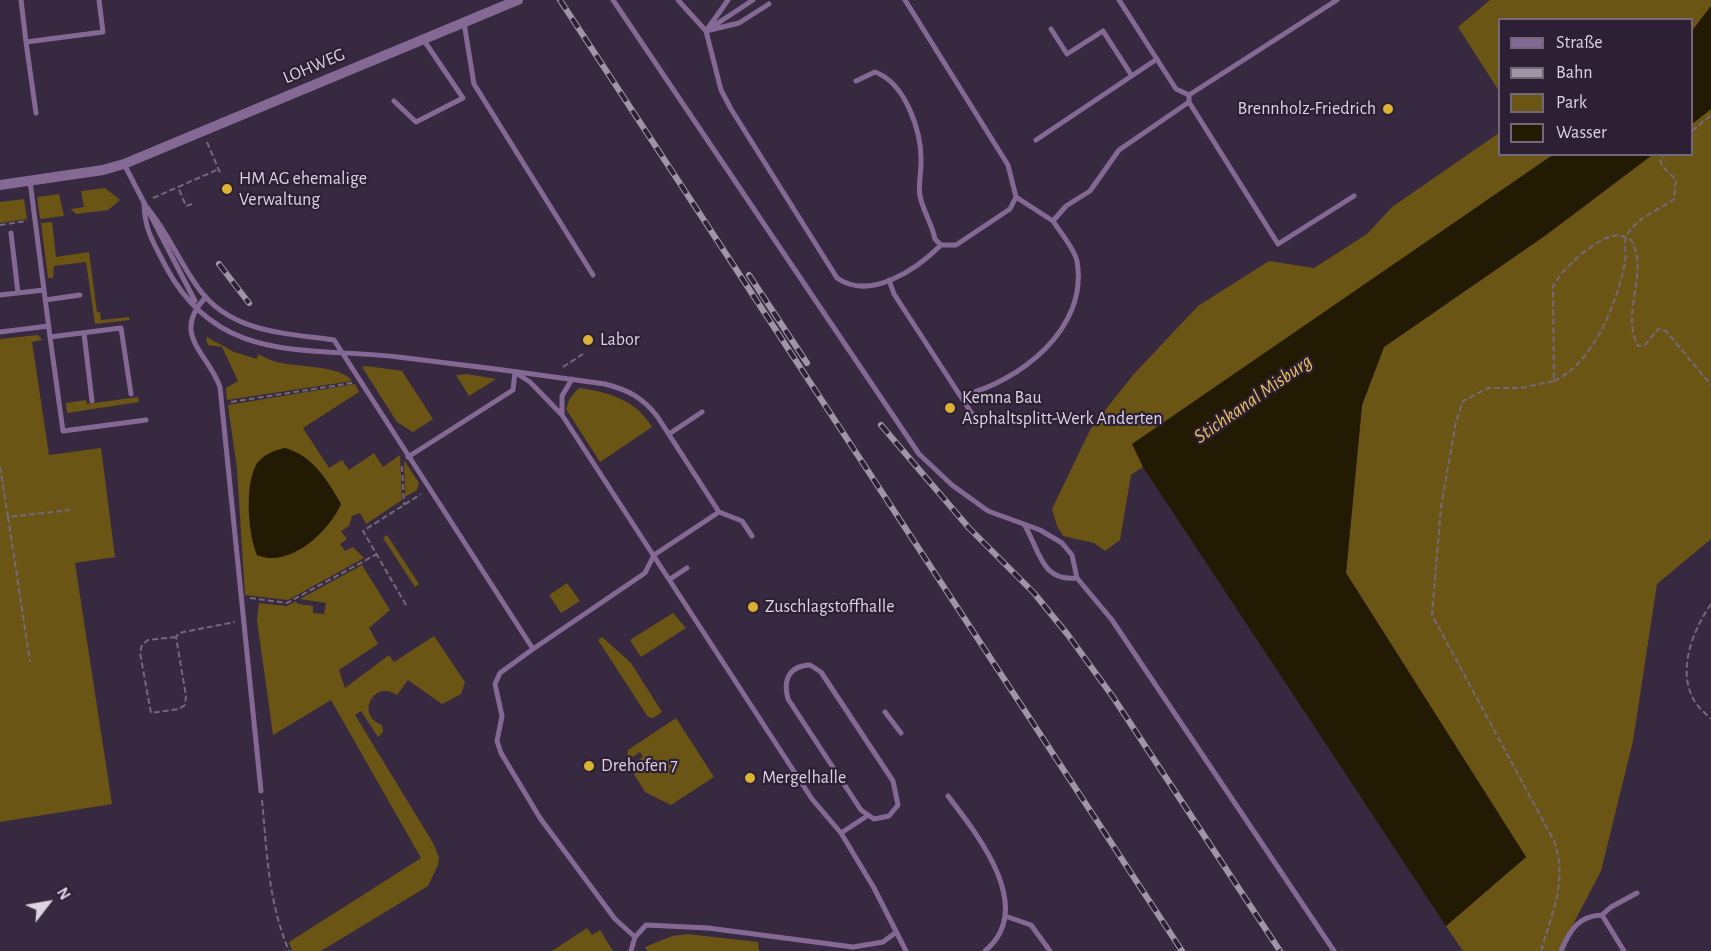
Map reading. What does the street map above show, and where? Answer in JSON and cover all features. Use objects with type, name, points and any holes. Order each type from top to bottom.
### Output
[{"type":"street","name":"LOHWEG","points":[[0,185],[124,164],[511,1]]},
{"type":"lane","points":[[21,0],[36,113]]},
{"type":"lane","points":[[26,42],[104,32],[99,0]]},
{"type":"lane","points":[[613,0],[919,454],[952,485],[988,511],[1040,530],[1069,549],[1077,578],[1130,646],[1334,951]]},
{"type":"lane","points":[[678,0],[706,31],[722,90],[731,109],[837,278],[853,287],[862,288],[889,280],[931,254],[941,245],[956,245],[1010,209],[1016,197],[1008,165],[905,0]]},
{"type":"lane","points":[[706,31],[729,0]]},
{"type":"lane","points":[[706,31],[753,0]]},
{"type":"lane","points":[[1119,0],[1176,89],[1189,99],[1278,244],[1354,196]]},
{"type":"lane","points":[[1053,221],[1066,206],[1090,191],[1119,150],[1189,99],[1337,0]]},
{"type":"lane","points":[[706,31],[740,23],[769,4]]},
{"type":"lane","points":[[463,21],[474,84],[593,275]]},
{"type":"lane","points":[[1051,29],[1067,54],[1103,31],[1132,76]]},
{"type":"lane","points":[[394,101],[416,122],[463,98],[422,38]]},
{"type":"lane","points":[[1036,140],[1158,61]]},
{"type":"lane","points":[[856,81],[875,72],[884,75],[904,100],[913,118],[922,161],[919,193],[935,239],[941,245]]},
{"type":"lane","points":[[124,164],[197,306]]},
{"type":"lane","points":[[30,181],[63,431],[146,420]]},
{"type":"lane","points":[[961,396],[993,386],[1044,351],[1066,322],[1076,290],[1077,260],[1053,221],[1016,197]]},
{"type":"lane","points":[[143,203],[158,220],[206,297],[224,312],[250,327],[334,340],[533,650]]},
{"type":"lane","points":[[143,203],[145,226],[174,281],[197,306],[224,327],[249,340],[295,351],[395,356],[572,379],[627,390],[645,401],[719,512],[742,521],[752,536]]},
{"type":"lane","points":[[11,233],[18,293]]},
{"type":"lane","points":[[889,280],[894,294],[976,420]]},
{"type":"lane","points":[[0,295],[44,290]]},
{"type":"lane","points":[[45,300],[80,295]]},
{"type":"lane","points":[[206,297],[197,306],[190,323],[198,354],[217,380],[222,404],[261,791]]},
{"type":"lane","points":[[0,332],[49,326]]},
{"type":"lane","points":[[50,337],[121,328],[131,394]]},
{"type":"lane","points":[[84,333],[92,401]]},
{"type":"lane","points":[[515,372],[530,382],[562,415],[812,799],[841,833],[874,888],[906,951]]},
{"type":"lane","points":[[408,457],[513,390],[515,372]]},
{"type":"lane","points":[[562,415],[562,396],[572,379]]},
{"type":"lane","points":[[669,434],[702,412]]},
{"type":"lane","points":[[635,937],[615,918],[540,818],[501,753],[497,741],[502,716],[495,684],[500,673],[645,573],[654,555],[719,512]]},
{"type":"lane","points":[[1024,525],[1046,568],[1052,575],[1063,580],[1077,578]]},
{"type":"lane","points":[[670,579],[687,568]]},
{"type":"lane","points":[[789,662],[795,670]]},
{"type":"lane","points":[[810,665],[821,672],[893,781],[898,798],[895,811],[881,819],[867,816],[854,801],[788,699],[785,682],[795,670],[810,665]]},
{"type":"lane","points":[[885,712],[902,734]]},
{"type":"lane","points":[[948,796],[995,866],[1003,884],[1005,916],[995,941],[985,951]]},
{"type":"lane","points":[[841,833],[867,816]]},
{"type":"lane","points":[[1560,951],[1576,923],[1584,918],[1602,915],[1611,907],[1637,893]]},
{"type":"lane","points":[[1602,915],[1624,951]]},
{"type":"lane","points":[[1005,916],[1031,925],[1050,951]]},
{"type":"lane","points":[[631,951],[635,937],[646,925],[676,925],[854,949],[883,942],[896,933]]},
{"type":"path","points":[[1693,130],[1711,115]]},
{"type":"path","points":[[203,131],[221,175]]},
{"type":"path","points":[[1541,951],[1562,871],[1559,856],[1554,841],[1432,615],[1441,507],[1456,422],[1463,401],[1488,388],[1521,388],[1554,381],[1567,375],[1604,326],[1626,259],[1625,237],[1635,222],[1674,199],[1676,180],[1662,166],[1660,159],[1662,156]]},
{"type":"path","points":[[143,203],[219,169]]},
{"type":"path","points":[[178,187],[186,206],[192,204]]},
{"type":"path","points":[[0,225],[35,220]]},
{"type":"path","points":[[1554,381],[1553,287],[1557,277],[1603,238],[1615,235],[1631,240],[1638,257],[1632,314],[1634,338],[1638,346],[1644,346],[1658,329],[1666,331],[1711,385]]},
{"type":"path","points":[[560,378],[562,368],[583,354]]},
{"type":"path","points":[[222,404],[359,382]]},
{"type":"path","points":[[402,448],[404,505]]},
{"type":"path","points":[[0,467],[30,662]]},
{"type":"path","points":[[406,604],[363,531],[429,490]]},
{"type":"path","points":[[8,517],[70,510]]},
{"type":"path","points":[[241,597],[287,603],[376,554]]},
{"type":"path","points":[[1711,604],[1694,635],[1687,663],[1688,686],[1695,703],[1711,719]]},
{"type":"path","points":[[176,637],[186,696],[184,705],[179,710],[152,713],[140,653],[142,645],[148,640],[176,637],[179,633],[243,620]]},
{"type":"path","points":[[261,791],[272,899],[277,921],[289,951]]},
{"type":"green space","points":[[1490,0],[1711,0],[1711,6],[1693,30],[1693,18],[1498,18],[1498,89],[1458,27]]},
{"type":"green space","points":[[1711,109],[1711,539],[1657,584],[1633,741],[1601,871],[1559,951],[1463,951],[1446,926],[1526,857],[1346,573],[1362,405],[1384,347],[1546,235],[1651,156],[1693,156],[1693,123]]},
{"type":"green space","points":[[1498,134],[1498,156],[1553,156],[1133,444],[1143,467],[1131,475],[1120,540],[1105,551],[1094,543],[1063,536],[1052,509],[1091,428],[1133,375],[1198,306],[1269,261],[1314,268],[1367,234],[1392,207]]},
{"type":"green space","points":[[105,188],[120,200],[108,210],[76,214],[71,209],[84,207],[81,191]]},
{"type":"green space","points":[[59,194],[64,216],[40,219],[37,197]]},
{"type":"green space","points":[[24,199],[27,219],[0,223],[0,202]]},
{"type":"green space","points":[[52,222],[56,257],[89,252],[97,312],[100,312],[101,320],[129,317],[130,320],[95,324],[86,262],[54,266],[53,278],[48,278],[41,223]]},
{"type":"green space","points":[[38,335],[42,340],[32,342],[49,455],[101,448],[115,557],[75,563],[112,804],[0,822],[0,339]]},
{"type":"green space","points":[[207,337],[234,352],[257,359],[258,354],[276,362],[328,369],[352,381],[227,400],[226,388],[238,381],[222,347],[208,345]]},
{"type":"green space","points":[[362,367],[402,371],[433,419],[413,432],[397,422]]},
{"type":"green space","points":[[467,374],[496,379],[469,396],[456,375]]},
{"type":"green space","points":[[355,384],[359,392],[303,428],[329,468],[342,460],[349,470],[374,453],[383,467],[400,455],[402,500],[366,524],[360,513],[352,516],[349,526],[341,531],[347,539],[340,544],[345,551],[353,547],[364,558],[288,600],[245,595],[237,469],[228,405]],"holes":[[[285,448],[295,452],[318,470],[341,504],[327,523],[305,542],[279,554],[267,557],[257,555],[264,456]]]},
{"type":"green space","points":[[579,388],[621,399],[638,410],[652,427],[600,462],[566,409],[570,398]]},
{"type":"green space","points":[[138,397],[139,402],[67,413],[66,403],[86,400],[87,404]]},
{"type":"green space","points":[[404,460],[419,483],[417,490],[405,497]]},
{"type":"green space","points":[[387,535],[419,584],[415,587],[383,538]]},
{"type":"green space","points":[[362,565],[390,610],[369,628],[378,644],[339,670],[345,688],[389,655],[394,662],[434,636],[465,682],[461,694],[442,704],[408,680],[397,695],[388,691],[375,695],[369,707],[374,720],[382,725],[383,732],[378,737],[361,711],[355,715],[433,843],[439,857],[438,865],[428,886],[321,951],[292,951],[289,942],[421,858],[331,700],[273,735],[257,620],[259,603],[287,606],[296,601],[298,604],[313,606],[313,613],[324,614],[326,603],[300,599]]},
{"type":"green space","points":[[567,583],[580,601],[561,613],[549,595]]},
{"type":"green space","points":[[673,613],[686,628],[641,657],[630,640]]},
{"type":"green space","points":[[602,637],[631,663],[662,712],[653,718],[648,717],[598,640]]},
{"type":"green space","points":[[676,718],[714,777],[671,805],[645,792],[629,766],[643,757],[640,752],[626,761],[628,750]]},
{"type":"green space","points":[[587,928],[592,935],[600,930],[613,951],[552,951]]},
{"type":"green space","points":[[687,934],[758,942],[759,951],[647,951],[645,947],[672,936]]},
{"type":"water","points":[[1711,6],[1711,109],[1693,123],[1693,30]]},
{"type":"water","name":"Stichkanal Misburg","points":[[1551,156],[1651,156],[1546,235],[1384,347],[1362,405],[1346,573],[1526,857],[1446,926],[1143,467],[1132,444]]},
{"type":"water","points":[[285,448],[304,457],[318,470],[341,504],[327,526],[306,545],[282,557],[269,558],[257,555],[251,535],[250,487],[255,467],[260,460],[272,452]]},
{"type":"railway","points":[[560,0],[1182,951]]},
{"type":"railway","points":[[219,264],[249,303]]},
{"type":"railway","points":[[749,275],[807,363]]},
{"type":"railway","points":[[881,425],[969,528],[1034,593],[1068,635],[1113,697],[1280,951]]},
{"type":"place","name":"Brennholz-Friedrich","points":[[1388,109]]},
{"type":"place","name":"HM AG ehemalige Verwaltung","points":[[227,189]]},
{"type":"place","name":"Labor","points":[[588,340]]},
{"type":"place","name":"Kemna Bau Asphaltsplitt-Werk Anderten","points":[[950,408]]},
{"type":"place","name":"Zuschlagstoffhalle","points":[[753,607]]},
{"type":"place","name":"Drehofen 7","points":[[589,766]]},
{"type":"place","name":"Mergelhalle","points":[[750,778]]}]
